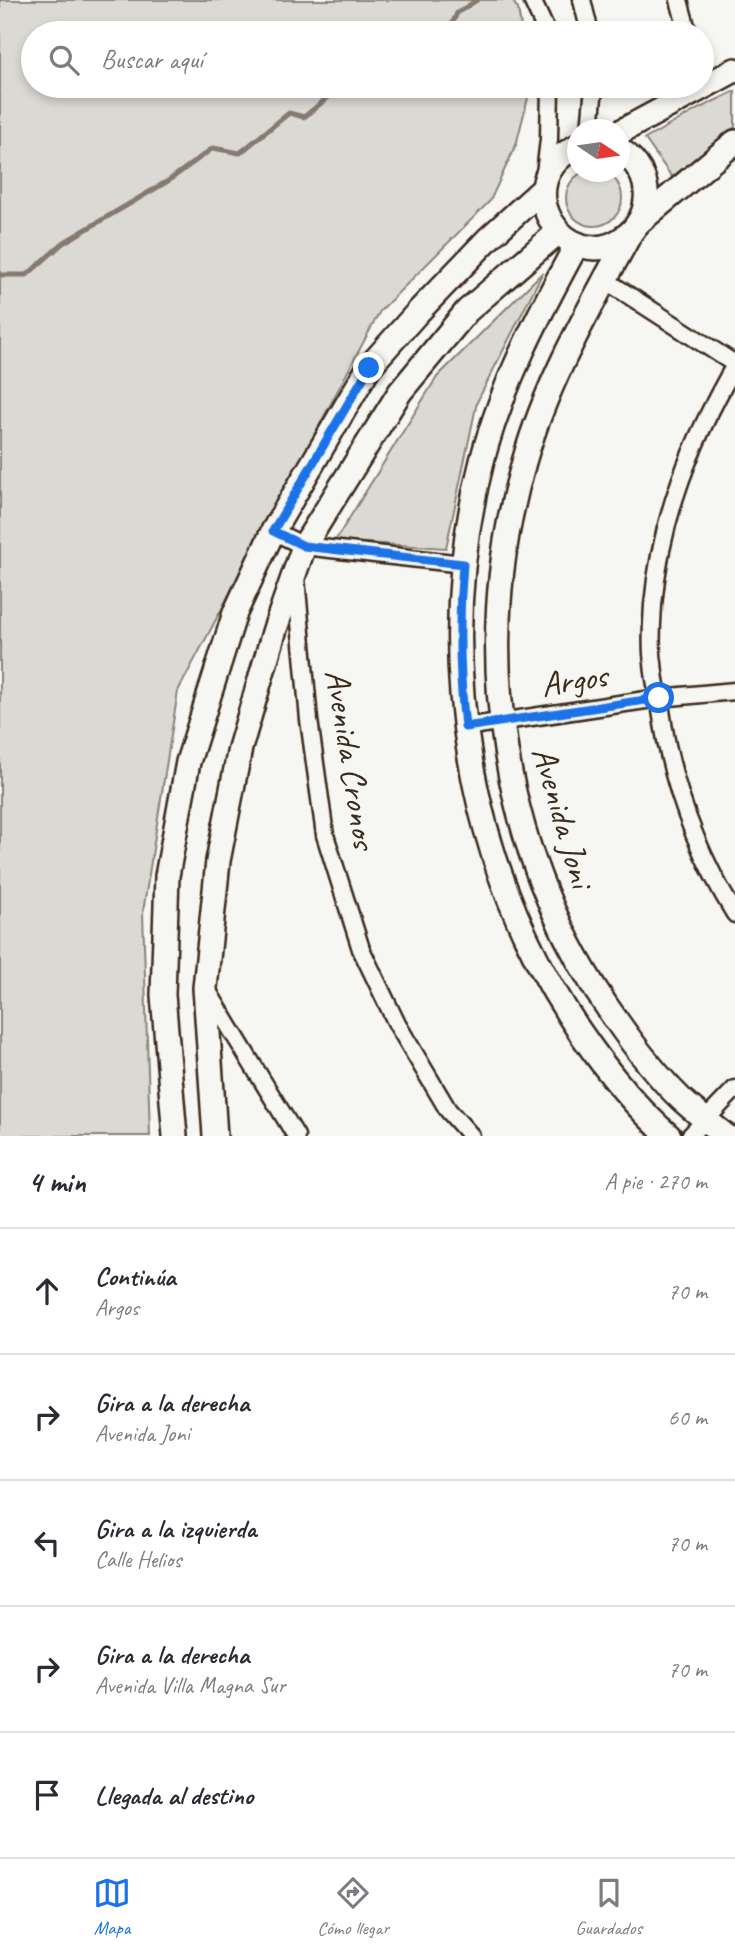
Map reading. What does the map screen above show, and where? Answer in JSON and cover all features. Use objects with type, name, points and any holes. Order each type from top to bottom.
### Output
[{"type":"street","points":[[532,0],[542,21]]},
{"type":"street","points":[[582,0],[587,21]]},
{"type":"street","points":[[680,0],[685,21]]},
{"type":"street","points":[[714,81],[735,70]]},
{"type":"street","points":[[550,98],[543,201],[551,223],[568,238],[589,247],[612,244],[635,228],[735,142]]},
{"type":"street","points":[[591,119],[593,98]]},
{"type":"street","points":[[630,127],[683,98]]},
{"type":"street","points":[[175,1136],[163,995],[167,876],[188,762],[235,613],[273,531],[369,368],[416,313],[489,238],[543,189],[551,167],[567,151]]},
{"type":"street","points":[[630,158],[643,178],[646,201],[635,228]]},
{"type":"street","name":"Avenida Joni","points":[[635,228],[555,377],[524,460],[503,557],[497,624],[497,679],[501,723],[510,776],[523,827],[543,887],[585,973],[626,1035],[681,1099],[726,1136]]},
{"type":"street","points":[[215,1136],[205,988],[218,862],[240,747],[275,628],[304,546],[400,392],[467,312],[568,238]]},
{"type":"street","name":"Avenida Joni","points":[[568,238],[495,417],[472,503],[463,564],[459,635],[465,727],[471,768],[489,843],[525,936],[562,1005],[594,1052],[644,1113],[669,1136]]},
{"type":"street","points":[[605,281],[735,365],[713,402],[685,464],[661,548],[652,622],[652,662],[664,736],[684,810],[715,880],[735,914]]},
{"type":"street","points":[[273,531],[304,546],[463,564]]},
{"type":"street","name":"Avenida Cronos","points":[[296,568],[309,720],[325,835],[361,949],[397,1024],[449,1110],[471,1136]]},
{"type":"street","name":"Argos","points":[[465,727],[659,698],[735,691]]},
{"type":"street","points":[[205,988],[296,1136]]},
{"type":"street","points":[[690,1136],[735,1089]]},
{"type":"shaded area","points":[[0,0],[512,0],[518,9],[520,21],[21,21],[21,98],[528,98],[516,145],[490,201],[380,311],[178,691],[143,912],[150,1136],[0,1136]]},
{"type":"shaded area","points":[[735,91],[735,127],[672,177],[645,139]]},
{"type":"shaded area","points":[[571,182],[617,182],[622,192],[622,204],[617,214],[600,226],[588,226],[578,221],[566,204],[566,192]]},
{"type":"shaded area","points":[[543,272],[477,402],[446,548],[335,541],[437,377]]},
{"type":"waterway","points":[[453,21],[457,13],[477,0]]},
{"type":"waterway","points":[[0,275],[27,275],[63,243],[168,181],[213,148],[240,153],[289,113],[304,117],[327,98]]},
{"type":"route","points":[[369,368],[273,531],[304,546],[463,564],[459,635],[465,727],[659,698]]}]
